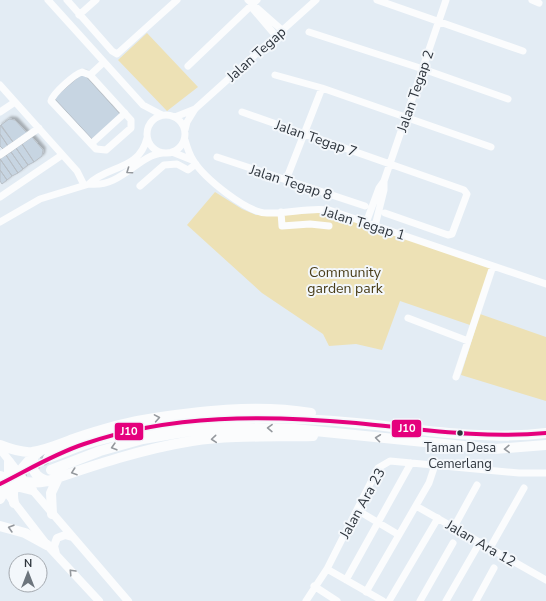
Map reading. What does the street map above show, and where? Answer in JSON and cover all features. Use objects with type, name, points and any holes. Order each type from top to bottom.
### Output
[{"type":"highway","points":[[0,445],[23,452],[37,453],[99,431],[140,421],[187,413],[238,409],[296,411],[356,423]]},
{"type":"highway","points":[[48,458],[94,441],[141,430],[188,422],[237,418],[296,418],[490,436],[546,433]]},
{"type":"highway","points":[[8,484],[53,477],[104,462],[192,441],[239,437],[351,435],[494,449],[546,445]]},
{"type":"highway","points":[[37,453],[32,470],[36,476],[53,477]]},
{"type":"highway","points":[[8,484],[37,453]]},
{"type":"highway","points":[[9,462],[8,484],[14,503]]},
{"type":"highway","points":[[52,514],[51,493],[53,477]]},
{"type":"highway","points":[[8,484],[32,490]]},
{"type":"highway","points":[[0,526],[26,533],[47,545]]},
{"type":"main road","points":[[0,449],[9,462]]},
{"type":"main road","points":[[32,490],[128,601]]},
{"type":"main road","points":[[14,503],[47,545],[99,601]]},
{"type":"main road","points":[[56,555],[54,546],[57,538],[65,536],[72,537]]},
{"type":"street","points":[[48,0],[143,105],[149,119],[145,146],[121,168],[94,178],[86,185]]},
{"type":"street","points":[[67,0],[112,51],[117,54],[177,0]]},
{"type":"street","points":[[79,15],[96,0]]},
{"type":"street","name":"Jalan Tegap","points":[[185,130],[187,122],[195,109],[316,0]]},
{"type":"street","points":[[377,0],[523,51]]},
{"type":"street","name":"Jalan Tegap 2","points":[[375,226],[384,190],[384,182],[446,0]]},
{"type":"street","points":[[532,0],[539,3]]},
{"type":"street","points":[[251,2],[282,30]]},
{"type":"street","points":[[251,2],[264,24],[276,36]]},
{"type":"street","points":[[188,66],[251,2]]},
{"type":"street","points":[[309,32],[423,69],[508,100]]},
{"type":"street","points":[[90,75],[104,62]]},
{"type":"street","points":[[82,72],[90,75],[125,113],[130,120],[131,128],[106,150],[100,150],[91,144],[51,101],[53,96],[77,74],[82,72]]},
{"type":"street","points":[[275,75],[322,88],[491,147]]},
{"type":"street","points":[[0,85],[77,171],[86,185]]},
{"type":"street","points":[[286,180],[322,88]]},
{"type":"street","points":[[0,112],[15,102]]},
{"type":"street","points":[[0,222],[28,204],[86,185],[96,185],[126,174],[153,154],[172,152],[182,146],[185,130],[182,122],[175,117],[162,115],[143,105]]},
{"type":"street","name":"Jalan Tegap","points":[[175,117],[195,109]]},
{"type":"street","name":"Jalan Tegap 7","points":[[242,112],[464,190],[467,194],[452,234],[448,235],[385,213]]},
{"type":"street","points":[[91,144],[125,113]]},
{"type":"street","points":[[148,126],[156,117],[162,115]]},
{"type":"street","points":[[0,155],[39,128]]},
{"type":"street","points":[[147,138],[150,145],[162,153]]},
{"type":"street","name":"Jalan Tegap 1","points":[[184,140],[194,162],[212,181],[246,206],[258,212],[267,213],[318,209],[329,210],[546,284]]},
{"type":"street","name":"Jalan Tegap 1","points":[[172,152],[194,162]]},
{"type":"street","points":[[0,197],[62,155]]},
{"type":"street","name":"Jalan Tegap 8","points":[[217,157],[365,206]]},
{"type":"street","points":[[140,186],[164,165],[176,164],[188,170],[194,162]]},
{"type":"street","name":"Jalan Tegap 2","points":[[366,223],[379,188],[384,182]]},
{"type":"street","points":[[281,212],[282,226],[310,224],[329,226]]},
{"type":"street","points":[[456,377],[494,266]]},
{"type":"street","points":[[408,318],[468,341]]},
{"type":"street","name":"Jalan Ara 23","points":[[306,601],[314,586],[327,569],[378,468],[384,463],[390,461],[519,473],[546,473]]},
{"type":"street","points":[[346,580],[412,463]]},
{"type":"street","points":[[366,592],[430,483],[435,465]]},
{"type":"street","points":[[454,527],[478,485]]},
{"type":"street","points":[[490,548],[524,488]]},
{"type":"street","name":"Jalan Ara 12","points":[[416,506],[546,580]]},
{"type":"street","points":[[357,510],[399,535]]},
{"type":"street","points":[[390,601],[438,518]]},
{"type":"street","points":[[420,601],[453,542]]},
{"type":"street","points":[[446,601],[480,542]]},
{"type":"street","points":[[476,601],[494,568]]},
{"type":"street","points":[[327,569],[383,601]]},
{"type":"street","points":[[314,586],[336,601]]},
{"type":"green space","points":[[147,33],[198,87],[167,111],[118,60]]},
{"type":"green space","name":"Community garden park","points":[[215,192],[242,209],[256,215],[318,213],[336,216],[394,234],[490,268],[470,325],[400,301],[382,350],[356,344],[329,346],[323,334],[262,293],[187,225]]},
{"type":"green space","points":[[480,314],[546,337],[546,401],[461,375]]},
{"type":"building","points":[[83,73],[121,115],[93,140],[54,98]]},
{"type":"building","points":[[9,119],[15,120],[27,133],[13,142],[1,125]]},
{"type":"building","points":[[0,125],[13,142],[8,146],[0,134]]},
{"type":"building","points":[[0,134],[8,146],[3,149],[0,146]]},
{"type":"building","points":[[32,137],[43,150],[42,156],[34,162],[22,144]]},
{"type":"building","points":[[22,144],[34,162],[28,165],[16,148]]},
{"type":"building","points":[[16,148],[28,165],[23,169],[11,152]]},
{"type":"building","points":[[11,152],[23,169],[18,173],[6,155]]},
{"type":"building","points":[[6,155],[18,173],[12,176],[0,159]]},
{"type":"building","points":[[0,159],[12,176],[7,180],[0,170]]},
{"type":"building","points":[[0,170],[7,180],[2,184],[0,181]]},
{"type":"tunnel","points":[[16,476],[48,458]]},
{"type":"transit line","name":"J10","points":[[0,484],[52,457],[84,444],[117,434],[185,422],[253,418],[322,420],[475,434],[522,435],[546,433]]},
{"type":"place","name":"Taman Desa Cemerlang","points":[[460,433]]}]
